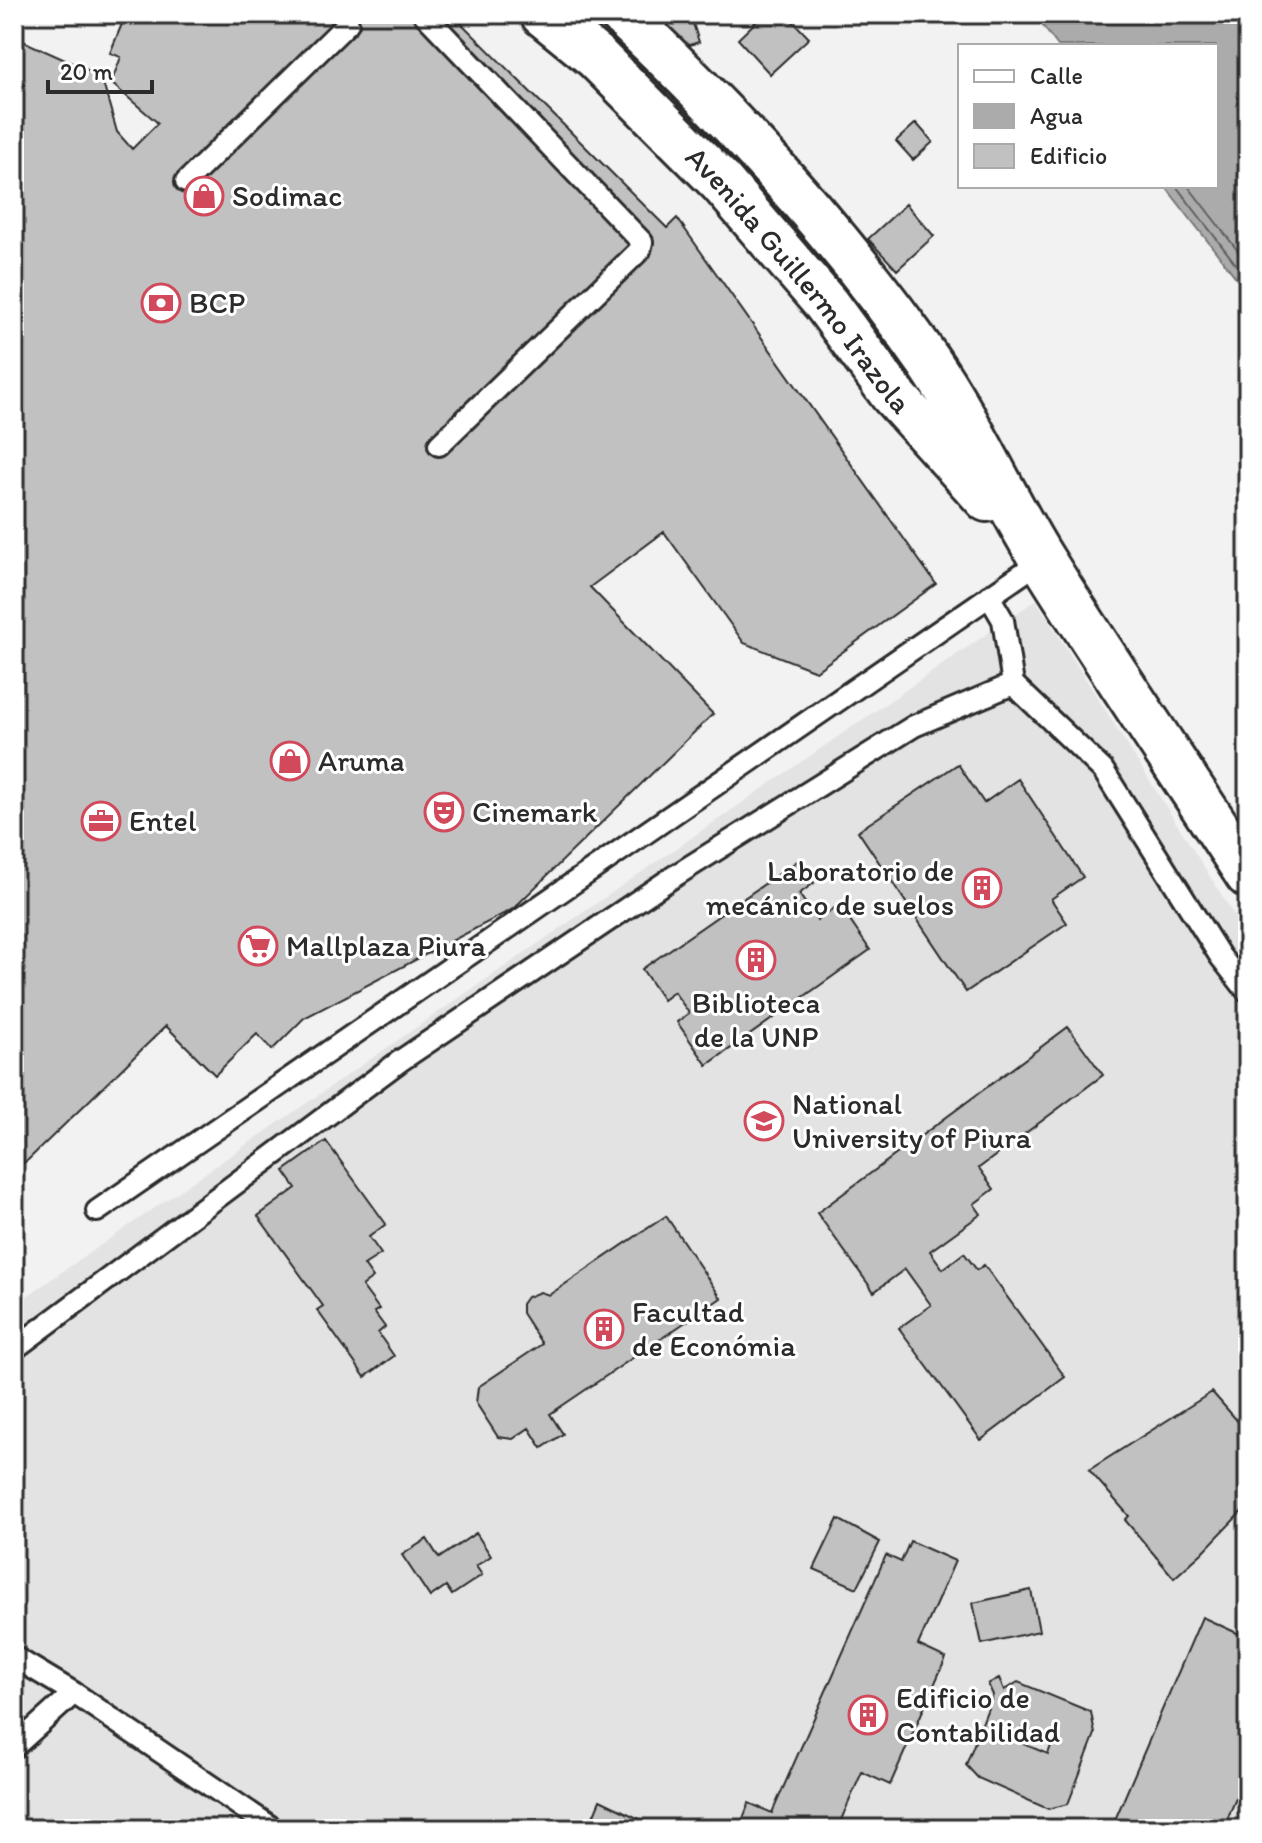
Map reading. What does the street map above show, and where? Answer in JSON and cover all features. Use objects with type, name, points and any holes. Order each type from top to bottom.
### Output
[{"type":"main road","name":"Avenida Guillermo Irazola","points":[[543,14],[596,57],[721,182],[826,304],[892,394],[1042,560]]},
{"type":"main road","name":"Avenida Guillermo Irazola","points":[[622,14],[675,64],[769,164],[865,278],[930,364],[1042,560],[1248,875]]},
{"type":"main road","points":[[892,394],[930,364]]},
{"type":"lane","points":[[424,14],[642,242],[640,250],[439,445]]},
{"type":"lane","points":[[186,182],[348,23]]},
{"type":"lane","points":[[97,1211],[1042,560]]},
{"type":"lane","points":[[989,596],[1003,620],[1013,684],[1103,770],[1220,956],[1248,992]]},
{"type":"lane","points":[[14,1349],[400,1061],[673,877],[914,726],[1013,684]]},
{"type":"lane","points":[[14,1657],[74,1693],[274,1829]]},
{"type":"lane","points":[[14,1747],[74,1693]]},
{"type":"shaded area","name":"National University of Piura","points":[[1036,600],[1248,937],[1248,1829],[14,1829],[14,1305]]},
{"type":"water","points":[[1034,14],[1248,14],[1248,293],[1167,188],[1218,188],[1218,44],[1056,44]]},
{"type":"building","name":"Mallplaza Piura","points":[[126,14],[452,14],[667,228],[677,218],[936,584],[816,671],[744,643],[664,532],[590,587],[713,714],[513,909],[304,1018],[272,1050],[257,1034],[215,1075],[166,1026],[28,1160],[14,1169],[14,37],[101,76],[117,132],[132,149],[158,123],[111,83],[121,57],[110,53]]},
{"type":"building","points":[[658,14],[690,14],[699,42],[670,51]]},
{"type":"building","points":[[764,14],[786,14],[809,38],[770,74],[738,39]]},
{"type":"building","points":[[916,123],[933,142],[913,160],[896,141]]},
{"type":"building","points":[[906,204],[934,236],[897,270],[868,239]]},
{"type":"building","name":"Laboratorio de mecánico de suelos","points":[[958,764],[984,803],[1018,779],[1083,877],[1051,899],[1067,923],[966,992],[858,831]]},
{"type":"building","name":"Biblioteca de la UNP","points":[[799,860],[814,883],[799,894],[817,920],[839,905],[870,950],[707,1065],[677,1022],[689,1013],[674,992],[663,1000],[642,969]]},
{"type":"building","points":[[1068,1027],[1103,1075],[979,1168],[994,1189],[974,1204],[981,1214],[930,1251],[943,1269],[964,1253],[977,1270],[984,1265],[1065,1377],[981,1440],[899,1328],[931,1305],[905,1269],[874,1292],[817,1213]]},
{"type":"building","points":[[326,1141],[386,1224],[369,1237],[381,1254],[364,1265],[373,1278],[362,1286],[379,1309],[374,1312],[385,1327],[378,1333],[394,1356],[365,1377],[317,1310],[323,1306],[258,1216],[296,1188],[284,1171]]},
{"type":"building","name":"Facultad de Económia","points":[[666,1216],[721,1298],[550,1414],[563,1434],[542,1448],[529,1428],[513,1439],[498,1437],[476,1403],[478,1387],[542,1344],[522,1313],[522,1304],[527,1297],[540,1292],[549,1295]]},
{"type":"building","points":[[1212,1392],[1248,1433],[1248,1505],[1174,1578],[1125,1520],[1129,1516],[1089,1470]]},
{"type":"building","points":[[838,1519],[880,1542],[857,1588],[814,1569]]},
{"type":"building","points":[[476,1533],[491,1556],[476,1566],[482,1575],[452,1595],[446,1586],[430,1597],[402,1555],[427,1539],[439,1558]]},
{"type":"building","name":"Edificio de Contabilidad","points":[[910,1541],[955,1561],[918,1645],[946,1658],[890,1785],[862,1772],[837,1829],[760,1829],[742,1821],[749,1803],[772,1813],[886,1555],[901,1562]]},
{"type":"building","points":[[1031,1590],[1039,1631],[982,1644],[973,1603]]},
{"type":"building","points":[[1202,1617],[1248,1638],[1248,1688],[1242,1701],[1248,1704],[1248,1770],[1223,1829],[1111,1829]]},
{"type":"building","points":[[999,1678],[1004,1690],[1018,1682],[1091,1712],[1095,1734],[1068,1804],[1048,1809],[978,1778],[966,1765],[993,1695],[988,1684]],"holes":[[[1022,1728],[1053,1740],[1048,1754],[1016,1741]]]},
{"type":"building","points":[[600,1800],[652,1825],[650,1829],[588,1829]]},
{"type":"place","name":"Sodimac","points":[[204,196]]},
{"type":"place","name":"BCP","points":[[161,303]]},
{"type":"place","name":"Aruma","points":[[290,761]]},
{"type":"place","name":"Cinemark","points":[[444,812]]},
{"type":"place","name":"Entel","points":[[101,821]]},
{"type":"place","name":"Laboratorio de mecánico de suelos","points":[[982,888]]},
{"type":"place","name":"Mallplaza Piura","points":[[258,946]]},
{"type":"place","name":"Biblioteca de la UNP","points":[[756,960]]},
{"type":"place","name":"National University of Piura","points":[[764,1121]]},
{"type":"place","name":"Facultad de Económia","points":[[604,1329]]},
{"type":"place","name":"Edificio de Contabilidad","points":[[868,1715]]}]
